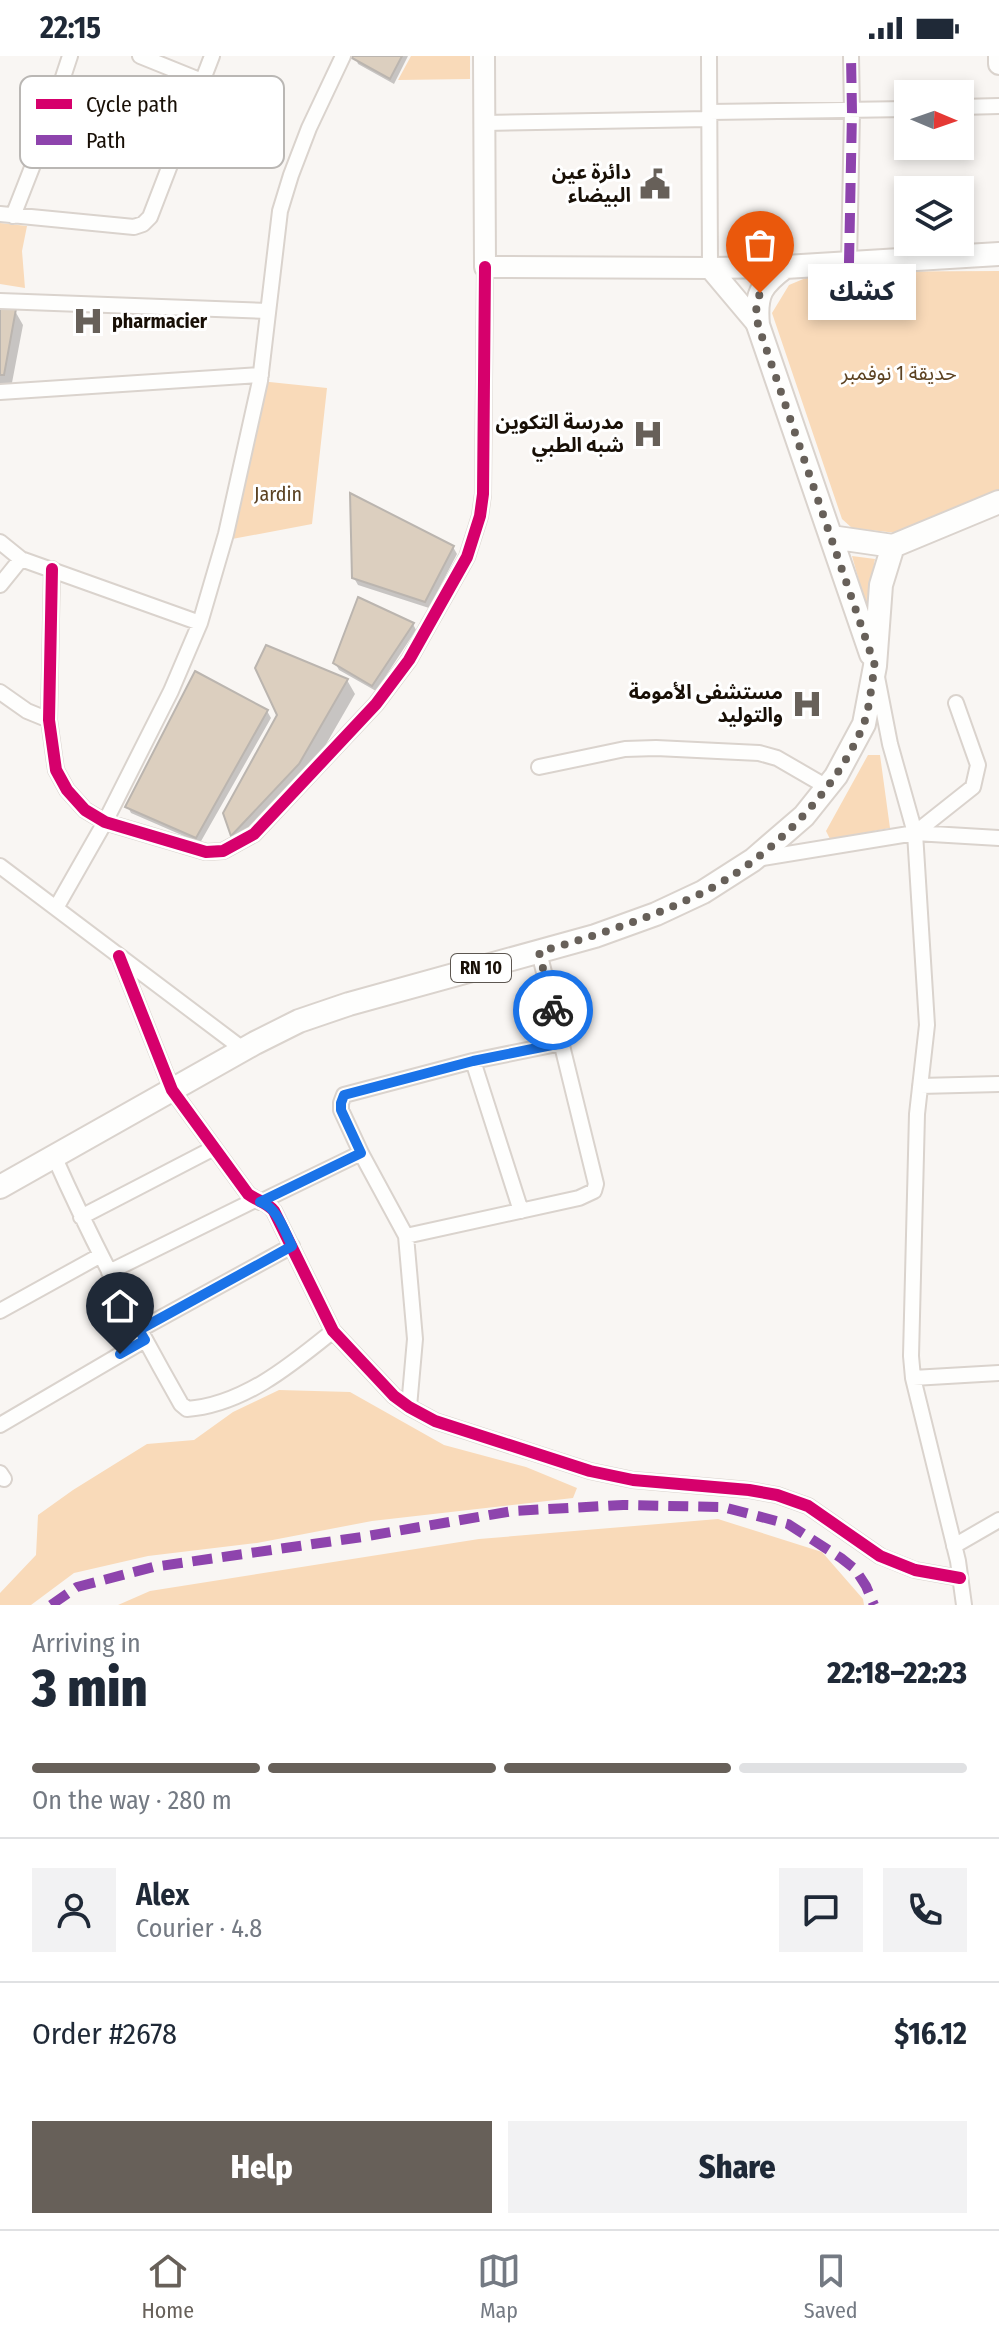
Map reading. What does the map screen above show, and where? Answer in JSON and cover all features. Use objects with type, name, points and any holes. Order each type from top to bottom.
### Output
[{"type":"main road","points":[[785,267],[999,254]]},
{"type":"main road","name":"RN 10","points":[[785,267],[767,281],[760,293],[756,306],[758,325],[875,666]]},
{"type":"main road","points":[[831,537],[893,546],[999,502]]},
{"type":"main road","name":"RN 10","points":[[0,1187],[299,1021],[349,1004],[595,936],[656,914],[703,892],[753,860],[804,816],[844,764],[864,724],[875,666],[881,585],[893,546]]},
{"type":"street","points":[[63,76],[70,56]]},
{"type":"street","points":[[140,56],[190,76]]},
{"type":"street","points":[[204,76],[212,56]]},
{"type":"street","points":[[56,908],[105,822],[171,691],[200,623],[226,534],[261,375],[275,239],[283,199],[309,128],[343,56]]},
{"type":"street","points":[[52,569],[49,720],[56,770],[67,790],[85,810],[105,822],[206,852],[223,851],[237,845],[254,834],[376,704],[409,660],[467,557],[480,516],[483,494],[485,267],[484,56]]},
{"type":"street","points":[[709,56],[710,268],[758,325]]},
{"type":"street","points":[[849,263],[851,56]]},
{"type":"street","points":[[999,56],[999,64]]},
{"type":"street","points":[[974,107],[999,106]]},
{"type":"street","points":[[485,123],[894,110]]},
{"type":"street","points":[[30,168],[6,215],[134,227],[150,217],[169,168]]},
{"type":"street","points":[[485,267],[785,267]]},
{"type":"street","points":[[0,301],[268,311]]},
{"type":"street","points":[[0,406],[6,392],[261,375]]},
{"type":"street","points":[[0,542],[21,559],[200,623]]},
{"type":"street","points":[[0,585],[21,559]]},
{"type":"street","points":[[875,666],[890,744],[915,833],[927,1025],[920,1086],[911,1324],[913,1378],[954,1546],[964,1605]]},
{"type":"street","points":[[0,692],[27,711],[49,720]]},
{"type":"street","points":[[915,833],[973,787],[978,765],[956,703]]},
{"type":"street","points":[[539,767],[625,749],[759,753],[777,758],[827,787]]},
{"type":"street","points":[[753,860],[915,833],[999,838]]},
{"type":"street","points":[[0,866],[244,1050]]},
{"type":"street","points":[[406,1236],[579,1198],[594,1191],[596,1184],[539,952]]},
{"type":"street","points":[[119,956],[172,1090],[248,1194],[268,1204],[274,1211],[333,1331],[394,1396],[435,1421],[590,1471],[633,1480],[777,1495],[808,1506],[880,1556],[915,1570],[960,1578]]},
{"type":"street","points":[[409,1407],[415,1339],[406,1236],[341,1110],[344,1095],[473,1061],[562,1043]]},
{"type":"street","points":[[473,1061],[521,1211]]},
{"type":"street","points":[[920,1086],[999,1084]]},
{"type":"street","points":[[81,1217],[214,1148]]},
{"type":"street","points":[[109,1272],[361,1153]]},
{"type":"street","points":[[54,1156],[81,1217],[142,1335],[181,1404],[187,1409],[208,1407],[236,1397],[297,1361],[333,1331]]},
{"type":"street","points":[[0,1425],[142,1335],[292,1246]]},
{"type":"street","points":[[0,1311],[101,1255]]},
{"type":"street","points":[[913,1378],[999,1373]]},
{"type":"street","points":[[954,1546],[999,1520]]},
{"type":"green space","points":[[411,56],[470,56],[470,79],[398,80]]},
{"type":"green space","points":[[0,223],[27,226],[22,251],[25,288],[0,284]]},
{"type":"green space","name":"حديقة 1 نوفمبر","points":[[999,271],[999,490],[897,533],[852,528],[842,519],[772,313],[789,285],[820,272]]},
{"type":"green space","name":"Jardin","points":[[260,381],[327,388],[312,524],[232,539],[255,436]]},
{"type":"green space","points":[[852,556],[875,559],[866,606]]},
{"type":"green space","points":[[868,755],[880,755],[890,828],[830,839],[826,831]]},
{"type":"green space","points":[[279,1390],[350,1392],[444,1445],[526,1467],[577,1488],[573,1498],[372,1521],[257,1543],[148,1556],[74,1573],[31,1605],[0,1605],[0,1593],[36,1555],[38,1515],[147,1444],[194,1440],[233,1412]]},
{"type":"green space","points":[[718,1519],[822,1552],[863,1599],[864,1605],[118,1605],[150,1591],[479,1539]]},
{"type":"building","points":[[353,56],[402,56],[390,79]]},
{"type":"building","points":[[0,308],[16,309],[4,375],[0,375]]},
{"type":"building","points":[[350,493],[454,546],[425,602],[352,578]]},
{"type":"building","points":[[358,597],[414,623],[372,686],[333,663]]},
{"type":"building","points":[[266,645],[348,679],[299,764],[231,836],[223,813],[277,715],[255,668]]},
{"type":"building","points":[[195,671],[268,710],[196,838],[125,807]]},
{"type":"marked path","points":[[849,263],[851,56]]},
{"type":"marked path","points":[[51,1605],[77,1587],[153,1567],[362,1537],[513,1511],[623,1505],[723,1507],[788,1524],[855,1569],[874,1605]]},
{"type":"cycle path","points":[[52,569],[49,720],[56,770],[67,790],[85,810],[105,822],[206,852],[223,851],[254,834],[376,704],[409,660],[467,557],[480,516],[483,494],[485,267]]},
{"type":"cycle path","points":[[119,956],[172,1090],[248,1194],[274,1211],[333,1331],[394,1396],[435,1421],[590,1471],[633,1480],[777,1495],[808,1506],[880,1556],[915,1570],[960,1578]]},
{"type":"way so far","points":[[553,1010],[539,952],[656,914],[703,892],[753,860],[804,816],[844,764],[864,724],[875,666],[758,325],[756,306],[760,293]]},
{"type":"place","name":"دائرة عين البيضاء","points":[[655,184]]},
{"type":"place","name":"كشك","points":[[760,293]]},
{"type":"place","name":"pharmacier","points":[[88,321]]},
{"type":"place","name":"مدرسة التكوين شبه الطبي","points":[[648,434]]},
{"type":"place","name":"مستشفى الأمومة والتوليد","points":[[807,704]]},
{"type":"route","points":[[120,1354],[145,1340],[139,1330],[292,1246],[274,1211],[268,1204],[260,1202],[361,1153],[341,1110],[344,1095],[473,1061],[562,1043],[553,1010]]}]
